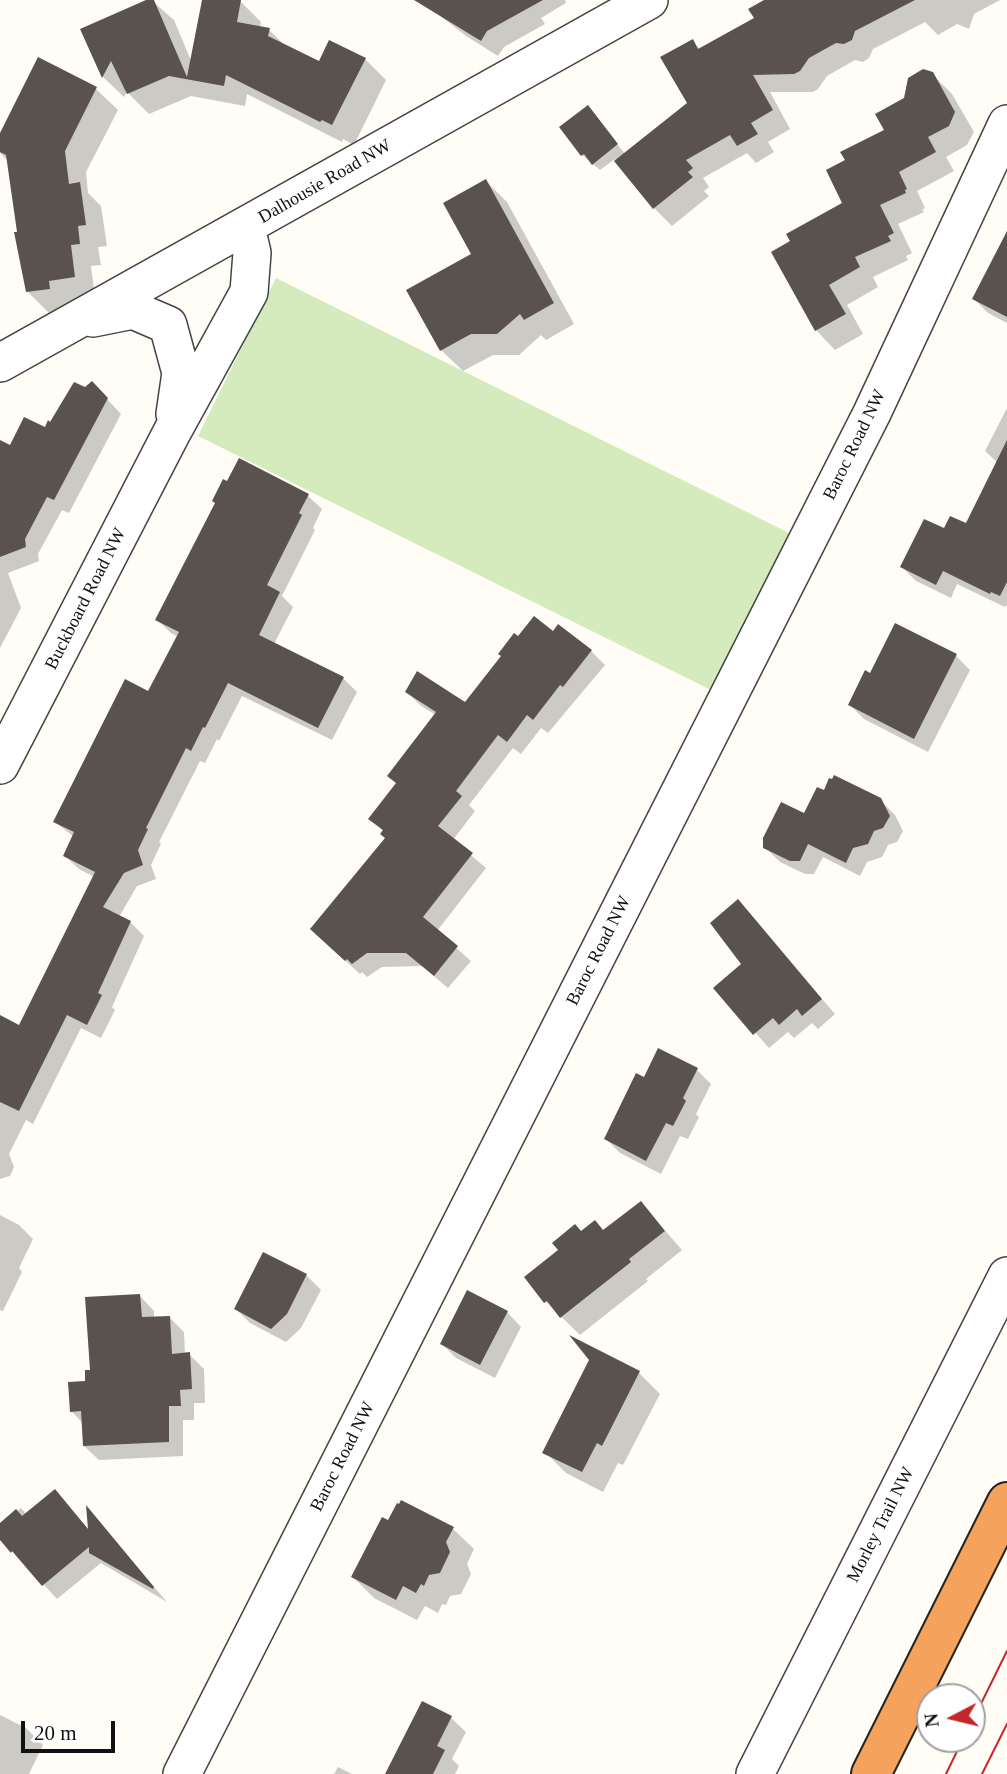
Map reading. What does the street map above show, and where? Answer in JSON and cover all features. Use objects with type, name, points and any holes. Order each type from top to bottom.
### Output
[{"type":"highway","points":[[871,1774],[1007,1502]]},
{"type":"street","name":"Dalhousie Road NW","points":[[0,363],[246,227],[641,2]]},
{"type":"street","name":"Baroc Road NW","points":[[182,1774],[872,413],[1007,124]]},
{"type":"street","name":"Buckboard Road NW","points":[[0,765],[172,432],[249,292],[252,253],[246,227]]},
{"type":"street","name":"Buckboard Road NW","points":[[77,321],[133,310],[168,325],[181,373],[172,432]]},
{"type":"street","name":"Morley Trail NW","points":[[755,1774],[1007,1276]]},
{"type":"green space","points":[[276,278],[793,535],[713,691],[198,436]]},
{"type":"building","points":[[146,0],[154,0],[187,77],[202,0],[241,0],[237,22],[270,28],[268,36],[319,61],[329,40],[366,58],[332,125],[322,120],[320,122],[226,75],[224,86],[169,76],[127,94],[111,61],[102,78],[80,29]]},
{"type":"building","points":[[414,0],[543,0],[487,31],[481,41]]},
{"type":"building","points":[[764,0],[915,0],[855,31],[852,40],[844,44],[836,43],[809,58],[800,71],[794,74],[753,75],[773,110],[751,123],[758,134],[737,146],[730,135],[686,160],[693,168],[688,172],[693,177],[653,209],[614,161],[687,103],[660,57],[693,39],[698,49],[754,18],[748,9]]},
{"type":"building","points":[[38,57],[97,87],[65,151],[69,184],[80,182],[86,225],[78,226],[80,244],[71,245],[75,277],[49,281],[50,289],[26,292],[14,232],[17,232],[6,155],[0,152],[0,133]]},
{"type":"building","points":[[923,69],[933,72],[955,112],[949,126],[928,137],[936,152],[899,172],[907,189],[906,193],[880,205],[894,233],[888,236],[891,241],[855,257],[860,267],[829,285],[846,314],[815,331],[771,252],[790,241],[786,234],[842,203],[826,170],[845,160],[840,152],[884,130],[875,114],[904,98],[908,78]]},
{"type":"building","points":[[588,105],[618,144],[592,165],[584,154],[581,156],[559,127]]},
{"type":"building","points":[[486,179],[554,303],[524,320],[520,314],[497,334],[471,334],[440,351],[406,290],[471,254],[443,203]]},
{"type":"building","points":[[1007,231],[1007,317],[972,299]]},
{"type":"building","points":[[92,381],[108,398],[54,500],[47,497],[25,539],[26,547],[0,557],[0,440],[10,445],[24,417],[45,427],[74,382],[85,387]]},
{"type":"building","points":[[1007,440],[1007,582],[1000,596],[991,592],[990,594],[943,571],[936,585],[900,567],[924,519],[944,528],[950,516],[966,523]]},
{"type":"building","points":[[239,458],[309,494],[299,513],[302,515],[267,585],[280,592],[259,635],[344,677],[318,728],[228,683],[191,751],[186,748],[146,828],[148,829],[138,850],[143,865],[124,873],[103,907],[131,921],[98,993],[102,995],[87,1025],[67,1015],[19,1111],[0,1102],[0,1015],[19,1025],[95,872],[63,856],[74,832],[53,822],[125,679],[148,691],[179,632],[155,620],[215,503],[212,501],[223,479],[227,481]]},
{"type":"building","points":[[534,616],[553,631],[558,624],[592,650],[533,720],[527,715],[507,742],[498,735],[456,791],[462,796],[438,826],[473,853],[423,917],[458,946],[434,976],[406,953],[367,953],[352,964],[347,959],[345,961],[310,929],[385,838],[380,834],[383,830],[368,819],[396,783],[387,776],[436,712],[405,692],[417,671],[465,702],[501,656],[498,654],[514,633],[518,636]]},
{"type":"building","points":[[895,623],[957,654],[914,739],[848,705],[865,670],[870,673]]},
{"type":"building","points":[[834,775],[881,798],[890,816],[883,828],[874,831],[868,844],[853,848],[846,863],[808,844],[800,861],[790,861],[763,848],[763,838],[781,802],[804,813],[817,787],[824,790],[829,778],[832,779]]},
{"type":"building","points":[[738,899],[822,999],[802,1016],[797,1009],[779,1025],[773,1018],[753,1035],[713,988],[741,964],[710,923]]},
{"type":"building","points":[[658,1048],[698,1068],[673,1126],[666,1123],[646,1161],[604,1139],[636,1073],[644,1077]]},
{"type":"building","points":[[641,1201],[665,1231],[629,1259],[631,1262],[560,1318],[547,1301],[544,1303],[524,1277],[558,1250],[552,1243],[575,1224],[581,1231],[595,1220],[603,1230]]},
{"type":"building","points":[[263,1252],[307,1274],[287,1314],[271,1329],[234,1309]]},
{"type":"building","points":[[467,1290],[508,1311],[480,1365],[440,1344]]},
{"type":"building","points":[[140,1294],[142,1317],[170,1316],[172,1354],[190,1352],[192,1389],[180,1390],[181,1406],[169,1406],[169,1442],[83,1446],[81,1411],[70,1412],[68,1382],[85,1381],[85,1370],[90,1370],[85,1297]]},
{"type":"building","points":[[569,1335],[640,1371],[602,1446],[597,1443],[582,1472],[542,1453],[589,1360]]},
{"type":"building","points":[[55,1489],[88,1529],[86,1505],[153,1589],[89,1553],[89,1547],[42,1586],[0,1540],[0,1523],[16,1509],[22,1516]]},
{"type":"building","points":[[401,1500],[454,1527],[446,1542],[450,1552],[440,1573],[429,1575],[424,1586],[421,1584],[416,1593],[403,1586],[396,1600],[351,1577],[382,1517],[388,1520]]},
{"type":"building","points":[[422,1701],[452,1716],[437,1746],[445,1750],[433,1774],[385,1774]]},
{"type":"tram line","points":[[986,1694],[1007,1651]]},
{"type":"tram line","points":[[982,1774],[1007,1724]]},
{"type":"tram line","points":[[946,1774],[956,1753]]}]
